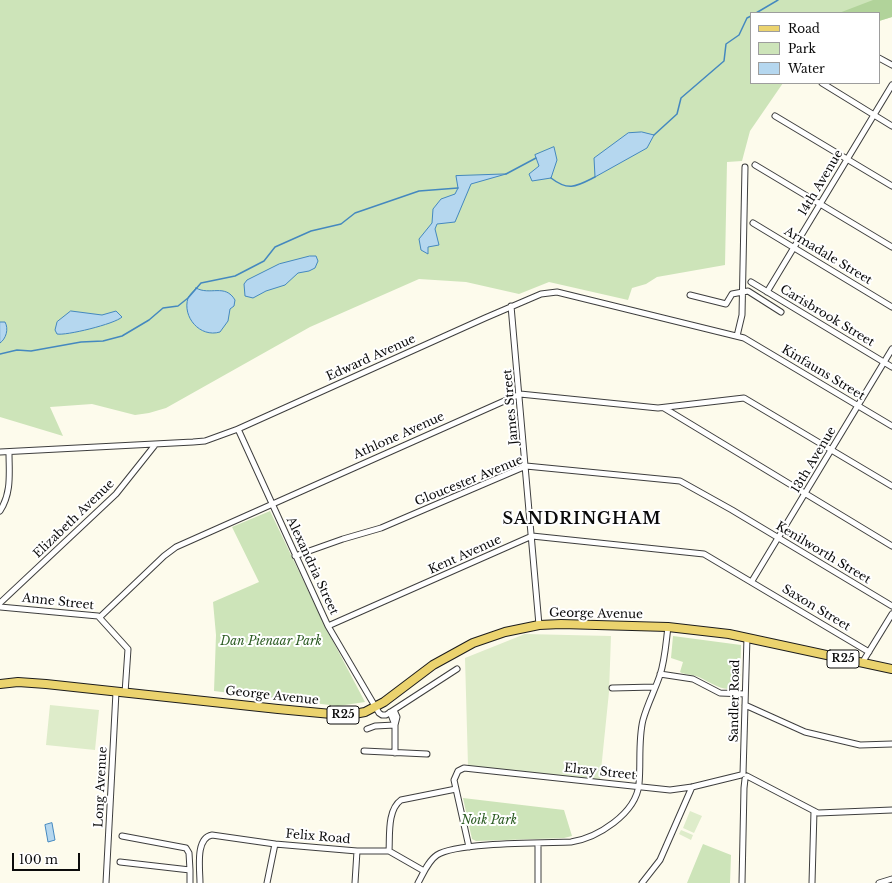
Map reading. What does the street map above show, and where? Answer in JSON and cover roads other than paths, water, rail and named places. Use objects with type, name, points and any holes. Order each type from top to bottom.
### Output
[{"type":"main road","name":"George Avenue","points":[[0,684],[28,682],[342,715],[365,712],[376,707],[434,665],[458,651],[505,632],[539,625],[575,624],[667,628],[747,639]]},
{"type":"main road","name":"R25","points":[[747,639],[892,669]]},
{"type":"street","points":[[880,59],[892,66]]},
{"type":"street","points":[[824,84],[892,126]]},
{"type":"street","name":"14th Avenue","points":[[767,292],[892,85]]},
{"type":"street","points":[[775,116],[892,186]]},
{"type":"street","points":[[737,336],[742,315],[741,292],[743,287],[745,166]]},
{"type":"street","points":[[755,166],[892,247]]},
{"type":"street","name":"Armadale Street","points":[[753,223],[892,307]]},
{"type":"street","name":"Carisbrook Street","points":[[751,282],[892,367]]},
{"type":"street","points":[[690,295],[726,304],[730,295],[748,291],[781,312]]},
{"type":"street","name":"Edward Avenue","points":[[0,452],[155,445],[205,441],[238,429],[541,294],[557,292],[744,338]]},
{"type":"street","name":"James Street","points":[[512,306],[539,625]]},
{"type":"street","name":"Kinfauns Street","points":[[744,338],[892,426]]},
{"type":"street","name":"13th Avenue","points":[[752,581],[892,349]]},
{"type":"street","name":"Athlone Avenue","points":[[100,617],[172,550],[272,503],[520,394],[664,408],[744,398],[832,450]]},
{"type":"street","points":[[664,408],[739,455],[892,546]]},
{"type":"street","name":"Alexandria Street","points":[[238,429],[328,626],[376,707]]},
{"type":"street","name":"Elizabeth Avenue","points":[[0,603],[116,494],[155,445]]},
{"type":"street","points":[[832,450],[892,486]]},
{"type":"street","points":[[0,511],[10,488],[9,452]]},
{"type":"street","name":"Gloucester Avenue","points":[[295,556],[343,539],[381,528],[526,466],[674,480],[685,483],[744,517]]},
{"type":"street","name":"Kenilworth Street","points":[[744,517],[892,606]]},
{"type":"street","name":"Kent Avenue","points":[[328,626],[532,536],[704,554],[752,581]]},
{"type":"street","name":"Saxon Street","points":[[752,581],[869,652]]},
{"type":"street","name":"Anne Street","points":[[0,607],[85,614],[100,617],[128,649],[125,693]]},
{"type":"street","points":[[862,663],[892,614]]},
{"type":"street","points":[[418,883],[424,871],[438,855],[469,847],[571,842],[584,840],[600,833],[628,808],[638,786],[643,721],[660,674],[667,628]]},
{"type":"street","name":"Sandler Road","points":[[742,883],[747,639]]},
{"type":"street","points":[[376,707],[382,715],[392,711],[457,669]]},
{"type":"street","points":[[660,674],[692,679],[720,692],[745,694]]},
{"type":"street","points":[[612,688],[655,687]]},
{"type":"street","name":"Long Avenue","points":[[106,883],[116,692]]},
{"type":"street","points":[[745,705],[805,732],[860,744],[892,744]]},
{"type":"street","points":[[392,711],[397,717],[395,725],[395,753]]},
{"type":"street","points":[[367,729],[380,725],[395,725]]},
{"type":"street","points":[[364,751],[427,754]]},
{"type":"street","name":"Elray Street","points":[[456,789],[455,775],[464,768],[670,790],[692,787],[733,777],[744,777]]},
{"type":"street","points":[[744,777],[814,811],[826,814],[892,810]]},
{"type":"street","points":[[642,883],[660,860],[692,787]]},
{"type":"street","points":[[389,851],[392,810],[397,803],[401,800],[456,789],[469,847]]},
{"type":"street","points":[[812,883],[814,811]]},
{"type":"street","name":"Felix Road","points":[[200,883],[201,846],[206,837],[212,835],[275,844],[357,851],[389,851],[424,871]]},
{"type":"street","points":[[122,836],[186,848],[189,853],[190,883]]},
{"type":"street","points":[[538,843],[538,883]]},
{"type":"street","points":[[267,883],[275,844]]},
{"type":"street","points":[[355,883],[357,851]]},
{"type":"street","points":[[120,862],[190,870]]},
{"type":"street","points":[[879,883],[892,878]]},
{"type":"water","points":[[642,132],[654,135],[647,148],[595,177],[594,158],[628,133]]},
{"type":"water","points":[[554,147],[557,160],[551,178],[532,181],[529,174],[539,166],[535,155]]},
{"type":"water","points":[[506,174],[471,184],[455,222],[437,224],[435,229],[439,245],[428,247],[428,254],[421,250],[419,239],[432,223],[433,209],[441,199],[455,194],[458,188],[456,176]]},
{"type":"water","points":[[310,256],[316,256],[318,261],[315,268],[298,273],[285,285],[266,291],[253,298],[245,296],[244,284],[247,280],[279,264]]},
{"type":"water","points":[[196,288],[207,291],[227,292],[235,300],[234,306],[230,309],[228,321],[220,332],[206,332],[200,329],[190,319],[187,305],[188,298]]},
{"type":"water","points":[[71,311],[102,315],[116,311],[122,317],[110,323],[90,329],[57,334],[55,330],[57,322]]},
{"type":"water","points":[[0,322],[5,322],[7,331],[4,339],[0,343]]},
{"type":"water","points":[[52,823],[55,840],[48,842],[45,825]]},
{"type":"waterway","points":[[758,12],[778,0]]},
{"type":"waterway","points":[[654,135],[677,114],[681,98],[724,61],[726,44],[739,35],[747,18],[750,16]]},
{"type":"waterway","points":[[506,174],[536,158]]},
{"type":"waterway","points":[[551,178],[563,185],[573,186],[595,177]]},
{"type":"waterway","points":[[0,354],[17,350],[31,351],[81,342],[103,341],[122,336],[149,320],[163,308],[178,306],[188,298],[201,283],[235,276],[264,261],[275,247],[311,231],[341,224],[355,213],[419,191],[458,188]]},
{"type":"district","name":"SANDRINGHAM","points":[[582,519]]},
{"type":"park label","name":"Dan Pienaar Park","points":[[271,642]]},
{"type":"park label","name":"Noik Park","points":[[489,821]]}]
